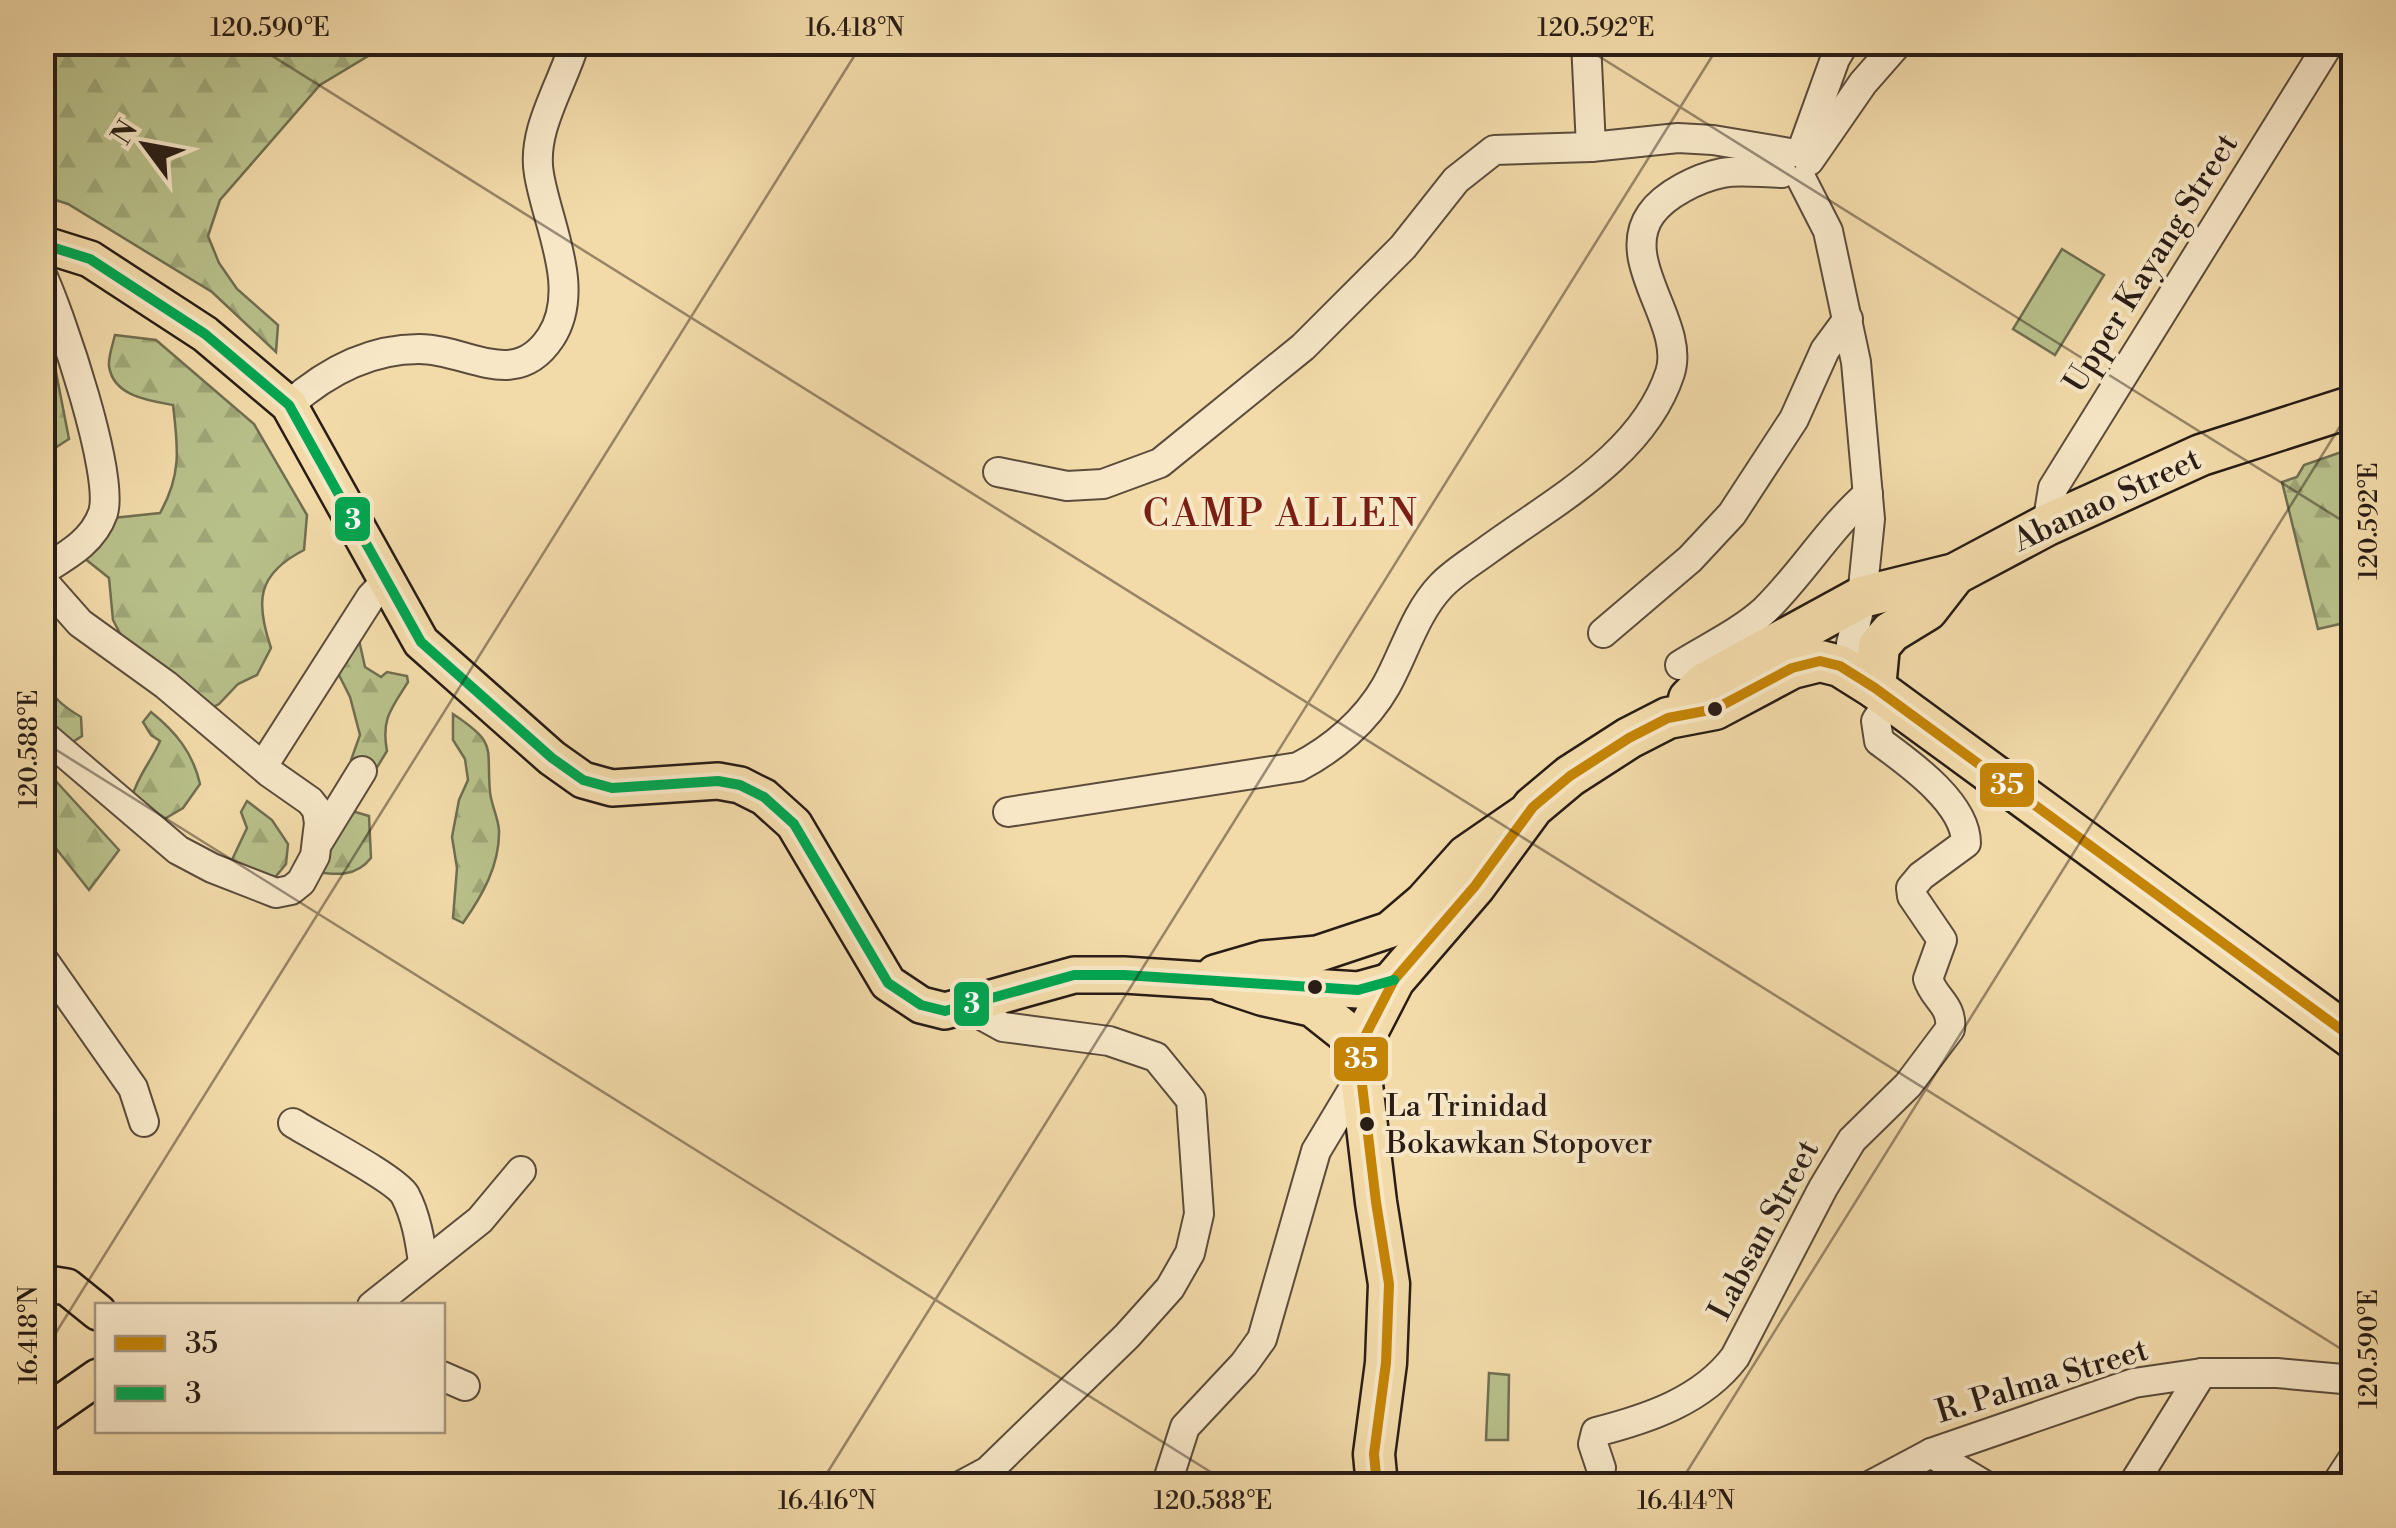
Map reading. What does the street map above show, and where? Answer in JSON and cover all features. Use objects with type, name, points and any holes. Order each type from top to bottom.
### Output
[{"type":"highway","name":"Abanao Street","points":[[1668,718],[1706,683],[1862,597],[1954,574],[2047,525],[2202,455],[2354,406]]},
{"type":"highway","points":[[1873,687],[1879,646],[1890,632],[1927,610],[1954,574]]},
{"type":"highway","points":[[1376,1486],[1374,1454],[1386,1362],[1389,1284],[1361,1060],[1394,980],[1474,886],[1533,807],[1570,776],[1668,718],[1715,709],[1792,668],[1820,661],[1873,687],[2354,1040]]},
{"type":"highway","points":[[1207,981],[1313,1006],[1361,1060]]},
{"type":"main road","points":[[42,244],[90,259],[204,334],[289,405],[421,642],[552,758],[583,780],[612,788],[718,781],[740,785],[764,796],[794,824],[888,983],[921,1006],[945,1011],[1074,975],[1358,990],[1394,980]]},
{"type":"main road","points":[[1207,981],[1263,959],[1318,954],[1389,930],[1423,901],[1465,854],[1533,807]]},
{"type":"main road","points":[[42,1284],[67,1287],[95,1310]]},
{"type":"main road","points":[[42,1416],[95,1379]]},
{"type":"street","points":[[289,405],[320,378],[372,354],[422,348],[494,365],[523,363],[540,354],[555,332],[563,280],[538,171],[538,147],[575,42]]},
{"type":"street","points":[[1586,42],[1591,147]]},
{"type":"street","points":[[1845,42],[1797,164],[1828,231],[1848,319],[1870,520],[1862,597],[1852,644],[1873,687]]},
{"type":"street","points":[[1008,812],[1298,767],[1329,752],[1384,690],[1416,624],[1440,587],[1595,472],[1631,440],[1658,401],[1672,368],[1666,319],[1644,270],[1642,228],[1654,210],[1678,190],[1722,173],[1797,164],[1899,42]]},
{"type":"street","name":"Upper Kayang Street","points":[[2047,525],[2053,488],[2330,42]]},
{"type":"street","points":[[998,472],[1067,486],[1103,484],[1160,463],[1303,347],[1403,247],[1456,180],[1494,150],[1591,147],[1678,138],[1713,140],[1797,164]]},
{"type":"street","points":[[42,275],[63,329],[104,470],[103,512],[86,542],[42,571]]},
{"type":"street","points":[[1603,633],[1690,558],[1732,514],[1794,419],[1825,350],[1848,319]]},
{"type":"street","points":[[1680,665],[1763,612],[1868,494]]},
{"type":"street","points":[[42,580],[80,623],[166,685],[317,810],[315,856],[301,882],[291,890],[276,893],[260,889],[178,850],[42,734]]},
{"type":"street","points":[[263,766],[371,597],[387,580]]},
{"type":"street","name":"Labsan Street","points":[[1601,1468],[1593,1444],[1596,1432],[1666,1409],[1720,1376],[1735,1358],[1852,1140],[1908,1085],[1950,1029],[1952,1017],[1928,979],[1942,940],[1912,896],[1911,888],[1966,843],[1966,831],[1930,782],[1880,741],[1873,687]]},
{"type":"street","points":[[318,842],[362,771]]},
{"type":"street","points":[[42,958],[133,1088],[144,1122]]},
{"type":"street","points":[[960,1486],[988,1471],[1127,1336],[1170,1288],[1190,1253],[1199,1214],[1191,1100],[1156,1057],[1109,1041],[1003,1027],[965,1006]]},
{"type":"street","points":[[1166,1486],[1185,1428],[1262,1339],[1316,1151],[1361,1060]]},
{"type":"street","points":[[293,1123],[380,1173],[404,1193],[420,1238],[423,1263]]},
{"type":"street","points":[[376,1303],[480,1220],[521,1172]]},
{"type":"street","points":[[2132,1486],[2202,1373]]},
{"type":"street","name":"R. Palma Street","points":[[1868,1486],[1931,1452],[2134,1382],[2202,1373],[2278,1373],[2354,1380]]},
{"type":"street","points":[[1931,1452],[1986,1486]]},
{"type":"street","points":[[2336,1486],[2354,1457]]},
{"type":"green space","points":[[43,42],[383,43],[378,50],[320,85],[220,200],[208,236],[219,263],[237,289],[278,325],[276,352],[212,292],[68,204],[43,196]]},
{"type":"green space","points":[[2062,249],[2104,275],[2055,355],[2013,329]]},
{"type":"green space","points":[[115,335],[156,340],[254,424],[307,515],[304,550],[277,569],[264,590],[263,616],[271,648],[257,675],[238,684],[219,704],[203,712],[125,643],[113,620],[109,578],[74,550],[113,518],[160,513],[175,473],[173,405],[134,395],[117,384],[109,366]]},
{"type":"green space","points":[[43,340],[53,357],[69,439],[47,453],[42,451]]},
{"type":"green space","points":[[2353,448],[2353,621],[2318,629],[2282,482],[2297,477],[2304,465]]},
{"type":"green space","points":[[42,636],[50,649],[49,685],[53,694],[81,717],[82,736],[71,743],[43,731]]},
{"type":"green space","points":[[359,640],[365,667],[381,677],[387,672],[407,676],[408,682],[387,722],[387,751],[376,769],[359,773],[351,760],[360,735],[350,697],[335,667]]},
{"type":"green space","points":[[151,712],[182,744],[200,784],[183,808],[156,824],[132,797],[160,741],[143,722]]},
{"type":"green space","points":[[453,714],[477,732],[487,747],[491,797],[499,830],[488,879],[463,923],[453,918],[457,868],[452,837],[459,800],[468,780],[465,759],[453,740]]},
{"type":"green space","points":[[42,766],[119,850],[89,890],[43,832]]},
{"type":"green space","points":[[247,801],[272,820],[288,844],[286,864],[267,887],[230,864],[247,828],[241,812]]},
{"type":"green space","points":[[345,809],[369,816],[371,858],[352,872],[314,872]]},
{"type":"green space","points":[[1489,1373],[1509,1375],[1508,1440],[1486,1440]]},
{"type":"transit line","name":"3","points":[[42,244],[90,259],[205,334],[289,405],[421,642],[552,758],[583,780],[612,788],[718,781],[740,785],[764,797],[794,824],[888,983],[921,1005],[945,1011],[1074,975],[1358,990],[1394,980]]},
{"type":"transit line","name":"35","points":[[1377,1486],[1374,1454],[1386,1363],[1389,1284],[1361,1076],[1361,1044],[1394,980],[1475,886],[1533,807],[1570,776],[1668,718],[1715,709],[1792,668],[1820,661],[1840,666],[2354,1039]]},
{"type":"place","name":"La Trinidad Bokawkan Stopover","points":[[1367,1124]]},
{"type":"district","name":"CAMP ALLEN","points":[[1281,514]]}]
